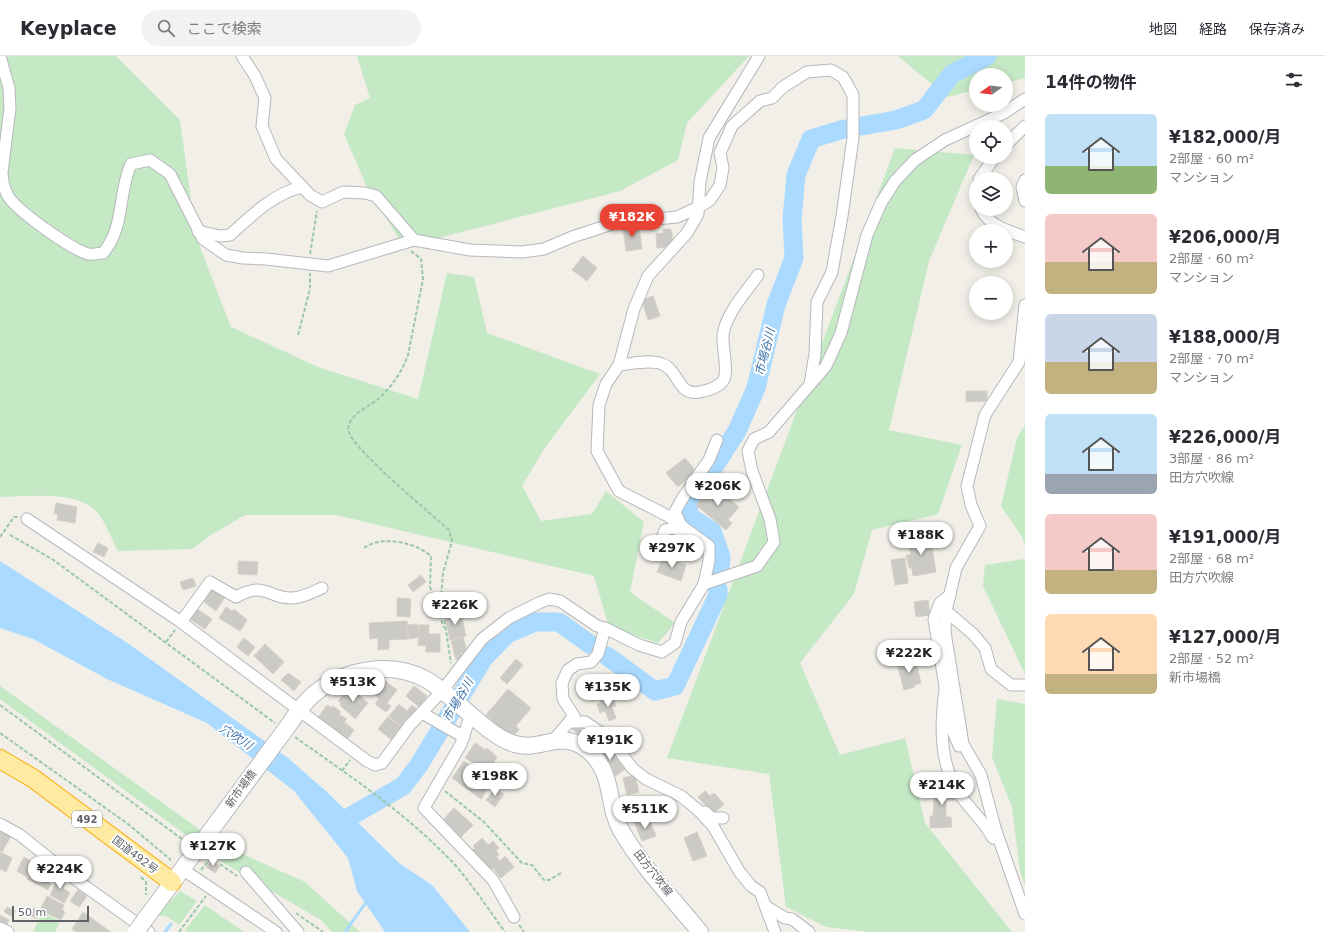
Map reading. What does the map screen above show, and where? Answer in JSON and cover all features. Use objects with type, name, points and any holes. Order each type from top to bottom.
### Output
[{"type":"highway","name":"国道492号","points":[[0,759],[34,779],[172,882]]},
{"type":"main road","name":"田方穴吹線","points":[[289,722],[314,694],[332,682],[357,672],[380,669],[404,672],[427,680],[498,736],[514,744],[527,746],[563,739],[578,744],[590,752],[604,769],[611,794],[615,817],[622,832],[638,856],[700,932]]},
{"type":"main road","name":"新市場橋","points":[[172,882],[289,722]]},
{"type":"main road","points":[[136,932],[172,882]]},
{"type":"street","points":[[0,56],[9,88],[10,108],[2,183],[8,196],[18,208],[75,247],[88,254],[103,253],[110,246],[118,223],[127,173],[132,164],[150,160],[170,174],[203,239],[226,254],[243,258],[328,266],[414,240],[470,250],[522,252],[544,249],[572,237],[615,223],[677,216],[699,208],[710,200],[720,185],[723,168],[720,154],[732,126],[760,101],[772,98],[783,87],[807,72],[831,70],[843,77],[853,95],[853,138],[842,216],[832,272],[817,302],[815,354],[810,384]]},
{"type":"street","points":[[242,56],[255,76],[265,98],[262,126],[276,159],[302,187],[310,195],[322,202],[343,192],[364,193],[376,196],[414,240]]},
{"type":"street","points":[[27,519],[179,625],[289,722],[375,765],[382,763],[410,725],[425,715],[445,693],[456,673],[482,639],[509,618],[549,599],[560,601],[597,626],[605,628],[639,645],[662,652],[675,643],[681,622],[704,584],[709,546],[668,516],[619,491],[596,451],[599,405],[606,384],[620,365],[634,309],[648,276],[687,233],[695,221],[699,208],[700,182],[709,138],[759,56]]},
{"type":"street","points":[[704,584],[757,566],[774,542],[770,519],[752,471],[748,451],[754,439],[769,432],[826,366],[834,351],[867,235],[881,204],[895,181],[915,160],[945,140],[1004,113],[1025,99]]},
{"type":"street","points":[[1013,138],[1025,126]]},
{"type":"street","points":[[1025,180],[1022,187],[1025,201]]},
{"type":"street","points":[[198,230],[220,236],[230,235],[276,197],[290,190],[302,187]]},
{"type":"street","points":[[984,216],[995,224],[1025,237]]},
{"type":"street","points":[[620,365],[655,362],[664,364],[673,373],[680,386],[688,392],[698,393],[710,390],[723,381],[725,374],[723,335],[726,326],[743,295],[758,275]]},
{"type":"street","points":[[1025,305],[1019,362],[985,415],[967,486],[971,504],[980,526],[956,568],[946,611],[946,632],[949,658],[963,744],[981,775],[995,828],[1025,914]]},
{"type":"street","points":[[682,526],[675,512],[682,498],[709,460],[717,440]]},
{"type":"street","points":[[662,547],[661,542],[665,530],[673,528],[700,539]]},
{"type":"street","points":[[179,625],[210,582],[236,597],[248,590],[264,590],[285,598],[292,598],[322,588]]},
{"type":"street","points":[[950,595],[940,603],[934,619],[945,690],[956,740],[958,746],[968,751]]},
{"type":"street","points":[[946,611],[973,634],[985,648],[991,669],[1012,685],[1025,685]]},
{"type":"street","points":[[552,742],[574,716],[564,699],[562,683],[568,670],[577,664],[590,662],[598,654],[605,628]]},
{"type":"street","points":[[945,690],[942,713],[943,737],[944,754],[949,772],[963,799],[986,825],[993,838],[1001,861],[1011,875]]},
{"type":"street","points":[[468,711],[460,734],[438,785],[424,808],[493,880],[514,918]]},
{"type":"street","points":[[425,715],[460,734]]},
{"type":"street","points":[[570,722],[586,722],[603,734],[616,746],[632,768],[646,779],[681,796],[713,826],[739,871],[751,886],[760,892],[775,932]]},
{"type":"street","points":[[695,808],[712,818],[723,818]]},
{"type":"street","points":[[0,824],[20,835],[74,879],[150,932]]},
{"type":"street","points":[[246,872],[298,932]]},
{"type":"street","points":[[192,875],[276,932]]},
{"type":"street","points":[[767,908],[785,918],[792,919],[809,932]]},
{"type":"street","points":[[0,928],[8,932]]},
{"type":"path","points":[[298,334],[310,289],[310,264],[319,200]]},
{"type":"path","points":[[401,243],[421,259],[423,279],[408,355],[404,366],[394,383],[378,399],[353,417],[349,423],[348,432],[358,446],[449,530],[452,541],[443,573],[441,598],[451,666],[456,673]]},
{"type":"path","points":[[0,537],[14,517],[27,519]]},
{"type":"path","points":[[10,535],[52,559],[166,642],[289,722],[420,832],[455,866],[475,890],[505,932]]},
{"type":"path","points":[[364,548],[369,544],[380,541],[397,542],[426,552],[431,556],[430,587],[447,635]]},
{"type":"path","points":[[166,642],[179,625]]},
{"type":"path","points":[[0,705],[184,840]]},
{"type":"path","points":[[0,733],[128,824],[171,860]]},
{"type":"path","points":[[438,785],[484,822],[522,863],[532,865],[544,880],[549,880],[561,873]]},
{"type":"path","points":[[192,875],[211,858]]},
{"type":"path","points":[[179,932],[202,904]]},
{"type":"green space","points":[[0,56],[116,56],[180,120],[196,237],[231,327],[318,367],[418,399],[447,273],[474,277],[487,333],[600,374],[544,449],[522,486],[541,521],[592,514],[606,491],[644,522],[630,592],[675,623],[658,643],[609,627],[594,576],[336,515],[245,515],[211,535],[192,549],[118,551],[99,515],[91,507],[80,501],[54,496],[0,497]]},
{"type":"green space","points":[[357,56],[749,56],[687,123],[678,160],[620,191],[404,247],[367,187],[344,134],[355,105],[370,98]]},
{"type":"green space","points":[[898,56],[1025,56],[1025,78],[1013,81],[1013,68],[969,68],[969,92],[947,97]]},
{"type":"green space","points":[[895,148],[969,155],[970,164],[929,261],[889,430],[962,445],[938,514],[872,530],[854,594],[800,663],[840,755],[905,738],[925,823],[1012,932],[870,932],[826,927],[786,907],[769,774],[667,758]]},
{"type":"green space","points":[[1025,425],[1025,546],[1022,537],[1001,506],[1017,438]]},
{"type":"green space","points":[[1025,559],[1025,674],[983,586],[985,565]]},
{"type":"green space","points":[[0,686],[220,844],[305,882],[360,932],[332,932],[321,920],[227,865],[0,699]]},
{"type":"green space","points":[[997,699],[1025,704],[1025,886],[1020,871],[1012,807],[992,757]]},
{"type":"green space","points":[[180,891],[197,901],[179,925],[168,917],[157,915]]},
{"type":"green space","points":[[205,905],[244,932],[187,932],[185,930]]},
{"type":"green space","points":[[42,912],[60,921],[55,932],[33,932]]},
{"type":"water","name":"穴吹川","points":[[0,561],[129,644],[288,758],[327,792],[399,863],[432,885],[470,932],[385,932],[357,891],[348,858],[294,791],[207,723],[107,679],[33,639],[0,628]]},
{"type":"building","points":[[639,226],[642,249],[626,251],[623,228]]},
{"type":"building","points":[[663,229],[670,229],[672,233],[673,247],[657,248],[656,234],[663,233]]},
{"type":"building","points":[[583,256],[597,268],[587,281],[572,270]]},
{"type":"building","points":[[653,296],[660,316],[648,320],[642,300]]},
{"type":"building","points":[[966,391],[987,391],[987,401],[966,402]]},
{"type":"building","points":[[685,458],[696,471],[678,487],[666,473]]},
{"type":"building","points":[[713,485],[739,507],[728,520],[732,523],[726,530],[696,505]]},
{"type":"building","points":[[56,503],[77,507],[75,523],[57,520],[58,514],[54,514]]},
{"type":"building","points":[[930,536],[936,572],[913,576],[912,568],[909,568],[906,555],[911,555],[908,540]]},
{"type":"building","points":[[98,543],[108,548],[104,557],[93,552]]},
{"type":"building","points":[[663,557],[686,565],[681,581],[657,572]]},
{"type":"building","points":[[905,558],[908,583],[895,585],[891,560]]},
{"type":"building","points":[[238,561],[258,562],[257,575],[238,574]]},
{"type":"building","points":[[421,575],[426,582],[413,592],[408,585]]},
{"type":"building","points":[[193,578],[196,586],[183,590],[180,582]]},
{"type":"building","points":[[212,588],[225,597],[216,611],[203,601]]},
{"type":"building","points":[[465,593],[467,610],[449,612],[446,595]]},
{"type":"building","points":[[397,598],[411,599],[410,617],[397,616]]},
{"type":"building","points":[[928,600],[930,615],[916,617],[914,602]]},
{"type":"building","points":[[226,607],[232,611],[234,609],[247,620],[240,631],[219,618]]},
{"type":"building","points":[[197,609],[212,619],[205,629],[190,619]]},
{"type":"building","points":[[461,613],[466,636],[450,640],[445,616]]},
{"type":"building","points":[[407,621],[408,639],[389,640],[389,649],[378,650],[378,638],[370,639],[369,623]]},
{"type":"building","points":[[417,624],[420,637],[409,639],[407,625]]},
{"type":"building","points":[[419,625],[429,625],[428,646],[418,645]]},
{"type":"building","points":[[426,634],[440,634],[440,652],[426,652]]},
{"type":"building","points":[[463,637],[467,651],[461,653],[462,658],[456,660],[451,641]]},
{"type":"building","points":[[244,638],[255,647],[248,656],[237,647]]},
{"type":"building","points":[[265,644],[284,662],[273,674],[254,656]]},
{"type":"building","points":[[516,659],[523,665],[507,684],[500,678]]},
{"type":"building","points":[[915,659],[921,683],[914,685],[915,687],[904,690],[897,663]]},
{"type":"building","points":[[288,673],[301,682],[294,691],[281,680]]},
{"type":"building","points":[[379,676],[397,690],[387,703],[391,706],[386,712],[375,704],[379,698],[365,688],[371,679],[375,682]]},
{"type":"building","points":[[414,686],[427,696],[419,707],[406,696]]},
{"type":"building","points":[[350,687],[368,703],[355,719],[340,705],[341,703],[338,701]]},
{"type":"building","points":[[508,689],[531,708],[516,726],[519,730],[512,738],[486,715]]},
{"type":"building","points":[[608,697],[609,700],[614,699],[616,706],[612,707],[616,718],[609,721],[605,711],[600,713],[597,704],[601,703],[600,700]]},
{"type":"building","points":[[399,704],[407,711],[412,705],[419,711],[412,719],[409,716],[401,726],[389,716]]},
{"type":"building","points":[[327,705],[332,708],[333,706],[341,712],[339,714],[347,719],[344,722],[354,730],[346,741],[317,719]]},
{"type":"building","points":[[388,717],[401,727],[392,740],[378,729]]},
{"type":"building","points":[[576,725],[586,734],[582,738],[572,729]]},
{"type":"building","points":[[475,743],[486,750],[487,748],[497,757],[487,773],[475,767],[476,765],[465,758]]},
{"type":"building","points":[[606,745],[625,769],[614,777],[596,753]]},
{"type":"building","points":[[464,761],[472,767],[470,770],[492,784],[481,799],[452,778]]},
{"type":"building","points":[[635,775],[639,792],[627,795],[623,778]]},
{"type":"building","points":[[935,785],[954,785],[954,800],[946,800],[946,817],[951,817],[952,827],[930,828],[930,816],[933,816]]},
{"type":"building","points":[[495,788],[504,794],[495,807],[486,800]]},
{"type":"building","points":[[705,791],[710,796],[714,793],[724,804],[713,814],[698,797]]},
{"type":"building","points":[[640,796],[646,816],[632,820],[626,799]]},
{"type":"building","points":[[454,808],[473,825],[461,837],[443,820]]},
{"type":"building","points":[[644,818],[646,823],[650,821],[656,836],[642,841],[634,822]]},
{"type":"building","points":[[0,830],[11,836],[2,852],[0,851]]},
{"type":"building","points":[[697,832],[707,856],[693,861],[684,838]]},
{"type":"building","points":[[482,838],[488,845],[493,841],[499,848],[496,851],[499,855],[496,857],[500,861],[505,856],[514,867],[501,878],[493,868],[490,871],[472,851],[475,848],[473,846]]},
{"type":"building","points":[[0,852],[12,858],[6,872],[0,869]]},
{"type":"building","points":[[24,857],[34,863],[27,877],[17,871]]},
{"type":"building","points":[[212,860],[220,866],[215,873],[206,867]]},
{"type":"building","points":[[36,861],[50,869],[45,880],[51,884],[48,890],[27,879]]},
{"type":"building","points":[[59,876],[67,880],[63,888],[70,893],[64,903],[50,895]]},
{"type":"building","points":[[78,890],[87,896],[79,907],[70,901]]},
{"type":"building","points":[[47,896],[64,905],[62,910],[65,912],[61,920],[40,910]]},
{"type":"building","points":[[7,907],[15,911],[12,916],[4,912]]},
{"type":"building","points":[[34,908],[41,910],[37,919],[31,916]]},
{"type":"building","points":[[83,912],[111,932],[76,932],[72,929]]},
{"type":"building","points":[[0,915],[9,920],[5,929],[0,926]]},
{"type":"waterway","name":"市場谷川","points":[[862,126],[896,120],[924,110],[952,74],[987,56]]},
{"type":"waterway","name":"市場谷川","points":[[720,569],[721,557],[712,531],[684,513],[737,431],[756,388],[776,305],[794,258],[792,219],[796,175],[811,139],[844,129]]},
{"type":"waterway","name":"市場谷川","points":[[607,656],[655,691],[675,686],[718,595],[718,589]]},
{"type":"waterway","name":"市場谷川","points":[[339,823],[403,786],[419,765],[483,659],[507,634],[535,622],[559,622],[591,645]]},
{"type":"waterway","points":[[345,932],[367,901]]},
{"type":"waterway","points":[[165,932],[171,924]]}]
